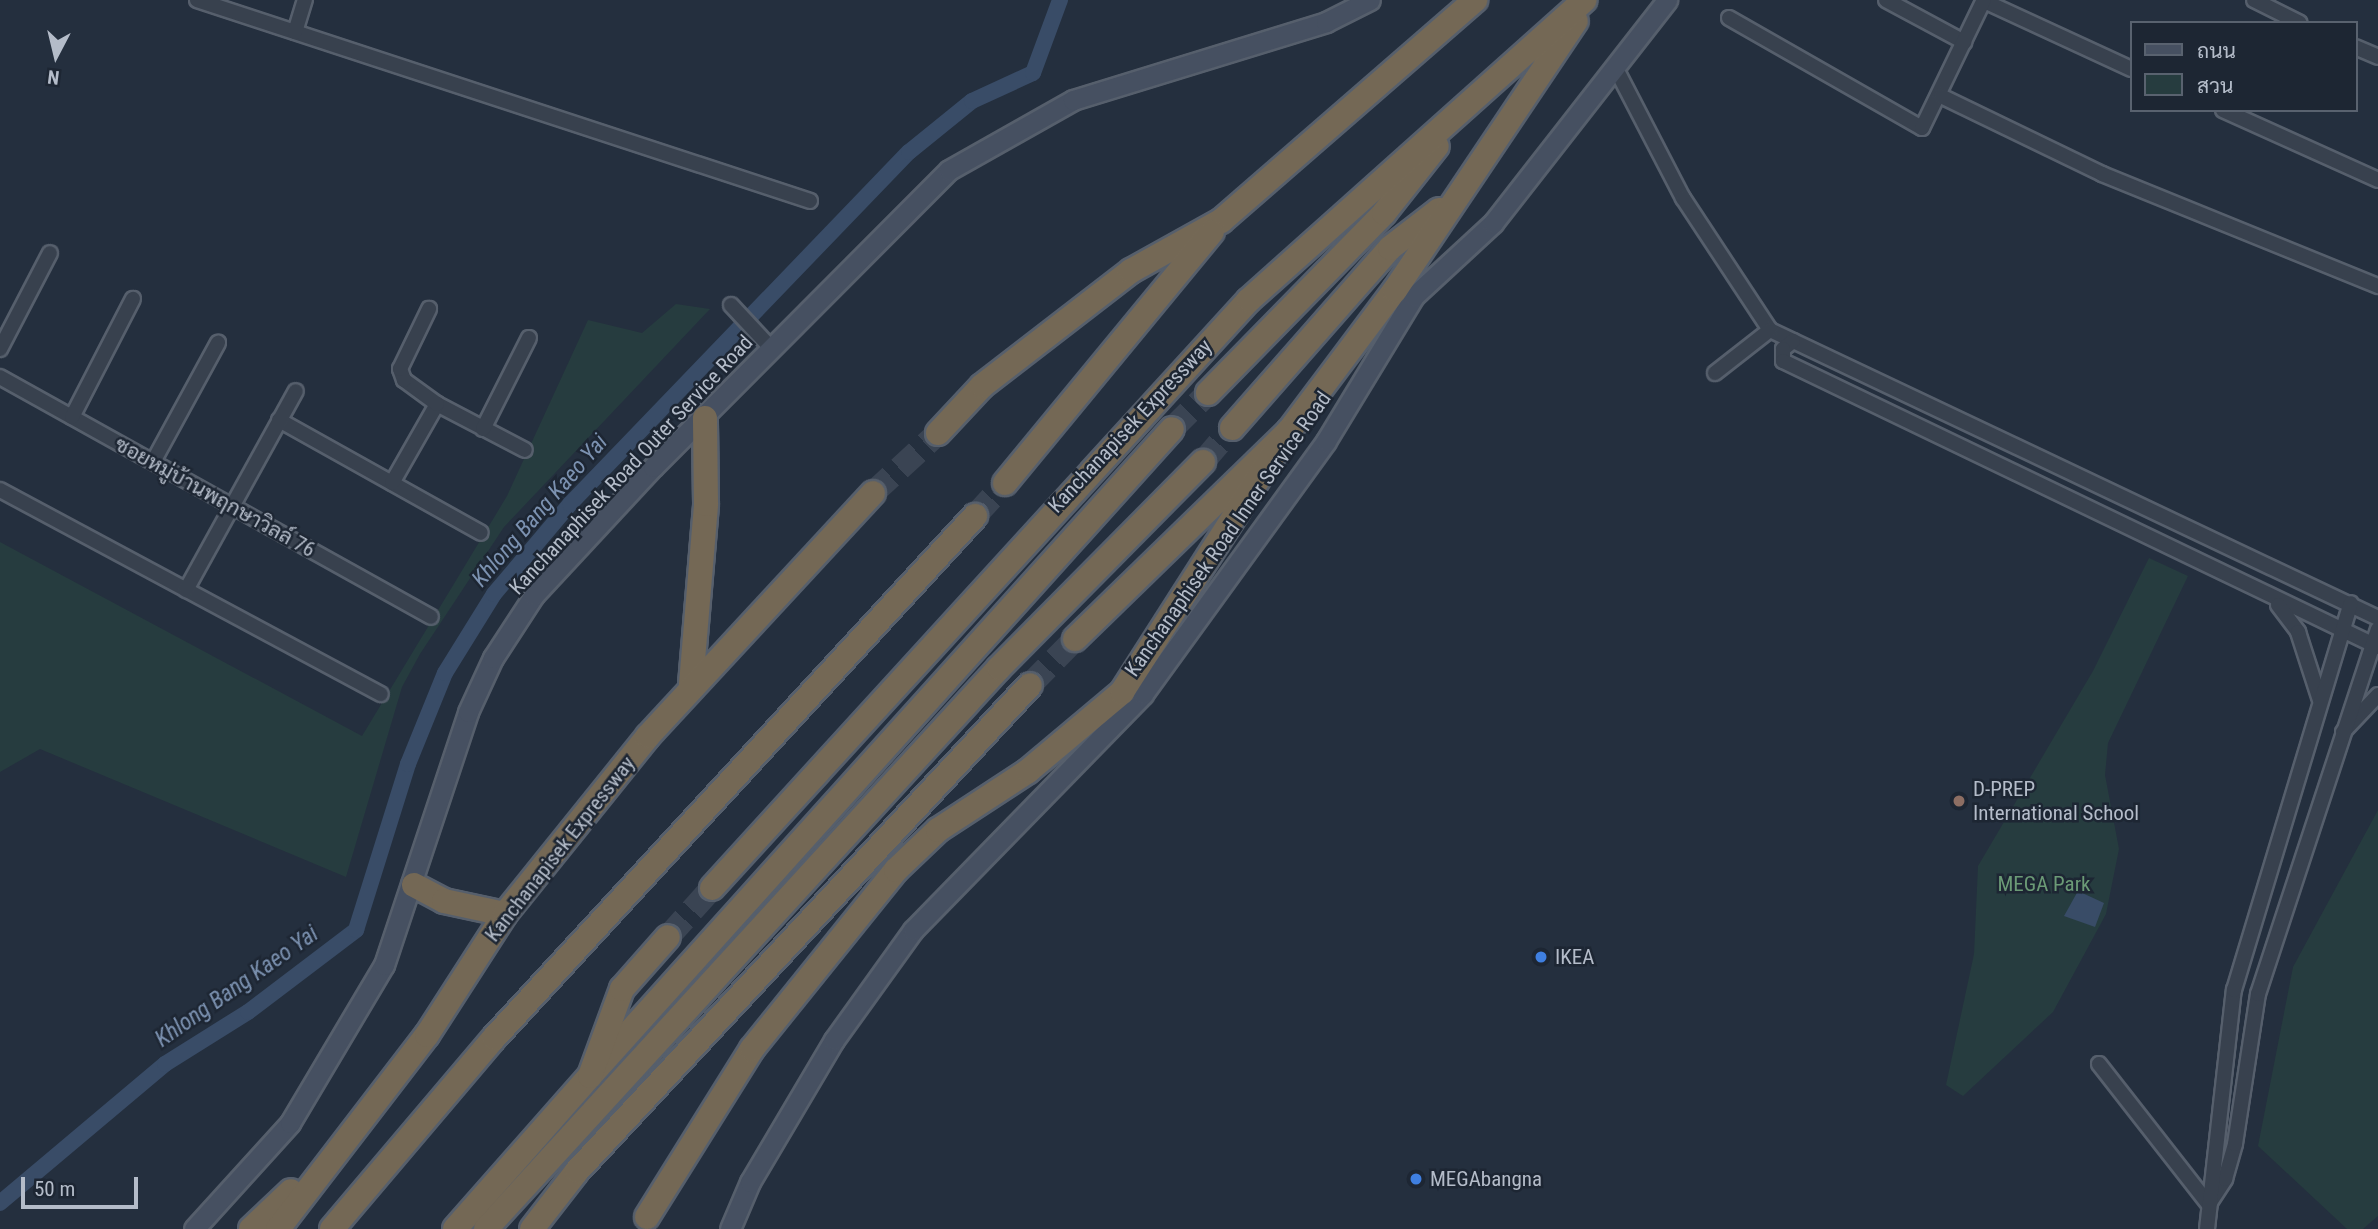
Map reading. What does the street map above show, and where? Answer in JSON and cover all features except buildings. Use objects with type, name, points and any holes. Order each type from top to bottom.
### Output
[{"type":"highway","points":[[1005,482],[1221,221],[1475,0]]},
{"type":"highway","name":"Kanchanapisek Expressway","points":[[712,888],[1249,300],[1351,203],[1466,109],[1584,0]]},
{"type":"highway","points":[[647,1217],[752,1049],[895,870],[938,830],[1028,771],[1122,692],[1289,431],[1591,0]]},
{"type":"highway","points":[[1208,393],[1384,213],[1466,109]]},
{"type":"highway","points":[[1233,428],[1395,243],[1453,199]]},
{"type":"highway","points":[[939,433],[982,386],[1131,271],[1221,221]]},
{"type":"highway","points":[[691,684],[706,504],[705,418]]},
{"type":"highway","points":[[455,1229],[1172,429]]},
{"type":"highway","points":[[1075,639],[1289,431]]},
{"type":"highway","points":[[486,1229],[894,781],[1203,462]]},
{"type":"highway","name":"Kanchanapisek Expressway","points":[[278,1229],[427,1035],[505,914],[691,684],[873,493]]},
{"type":"highway","points":[[332,1229],[494,1038],[975,516]]},
{"type":"highway","points":[[532,1229],[577,1171],[1030,684]]},
{"type":"highway","points":[[414,886],[444,901],[505,914]]},
{"type":"highway","points":[[590,1076],[622,989],[668,937]]},
{"type":"highway","points":[[251,1229],[343,1142]]},
{"type":"highway","points":[[512,1229],[577,1171]]},
{"type":"main road","name":"Kanchanaphisek Road Outer Service Road","points":[[194,1229],[290,1123],[340,1048],[384,965],[414,886],[468,712],[494,658],[534,595],[771,348],[949,170],[1021,126],[1073,100],[1326,22],[1370,0]]},
{"type":"main road","name":"Kanchanaphisek Road Inner Service Road","points":[[730,1229],[750,1182],[834,1040],[913,930],[1143,694],[1326,441],[1414,296],[1493,223],[1667,0]]},
{"type":"street","points":[[197,0],[810,201]]},
{"type":"street","points":[[295,33],[304,0]]},
{"type":"street","points":[[1886,0],[1964,42]]},
{"type":"street","points":[[2254,0],[2296,21]]},
{"type":"street","points":[[1729,18],[1922,128],[1941,96],[1984,1],[2130,69]]},
{"type":"street","points":[[2357,48],[2378,57]]},
{"type":"street","points":[[1615,67],[1683,198],[1770,330],[2378,618]]},
{"type":"street","points":[[1941,96],[2102,174],[2378,286]]},
{"type":"street","points":[[2227,112],[2378,180]]},
{"type":"street","points":[[0,349],[50,253]]},
{"type":"street","points":[[72,417],[133,299]]},
{"type":"street","points":[[730,305],[771,348]]},
{"type":"street","points":[[429,309],[400,369],[404,380],[437,404],[525,450]]},
{"type":"street","points":[[1715,373],[1770,330]]},
{"type":"street","points":[[483,429],[529,338]]},
{"type":"street","points":[[1793,341],[1783,349],[1783,361],[2276,603],[2374,647]]},
{"type":"street","points":[[153,462],[218,343]]},
{"type":"street","name":"ซอยหมู่บ้านพฤกษาวิลล์ 76","points":[[0,377],[431,617]]},
{"type":"street","points":[[186,590],[296,391]]},
{"type":"street","points":[[391,483],[437,404]]},
{"type":"street","points":[[279,420],[481,533]]},
{"type":"street","points":[[0,490],[381,694]]},
{"type":"street","points":[[2276,603],[2298,632],[2320,702]]},
{"type":"street","points":[[2207,1229],[2234,990],[2339,631],[2351,603]]},
{"type":"street","points":[[2209,1205],[2225,1180],[2258,994],[2337,739],[2374,647],[2378,629]]},
{"type":"street","points":[[2337,739],[2378,695]]},
{"type":"street","points":[[2099,1064],[2209,1205]]},
{"type":"green space","points":[[676,304],[710,309],[504,527],[420,654],[402,687],[346,877],[40,749],[0,772],[0,542],[362,736],[507,496],[588,320],[642,333]]},
{"type":"green space","name":"MEGA Park","points":[[2149,558],[2188,576],[2108,743],[2105,775],[2119,849],[2106,914],[2053,1012],[1963,1096],[1946,1085],[1974,954],[1978,866],[2093,671]]},
{"type":"green space","points":[[2378,810],[2378,1216],[2363,1229],[2347,1229],[2258,1146],[2293,967]]},
{"type":"water","points":[[2078,891],[2104,903],[2095,927],[2064,916]]},
{"type":"waterway","name":"Khlong Bang Kaeo Yai","points":[[0,1203],[165,1064],[248,1012],[356,930],[408,764],[445,673],[494,594],[570,504],[909,152],[972,101],[1033,73],[1060,0]]},
{"type":"tunnel","points":[[1172,429],[1208,393]]},
{"type":"tunnel","points":[[1203,462],[1232,428]]},
{"type":"tunnel","points":[[873,493],[938,433]]},
{"type":"tunnel","points":[[975,516],[1005,483]]},
{"type":"tunnel","points":[[1030,685],[1075,639]]},
{"type":"tunnel","points":[[668,937],[712,888]]},
{"type":"place","name":"D-PREP International School","points":[[1959,801]]},
{"type":"place","name":"IKEA","points":[[1541,957]]},
{"type":"place","name":"MEGAbangna","points":[[1416,1179]]}]
